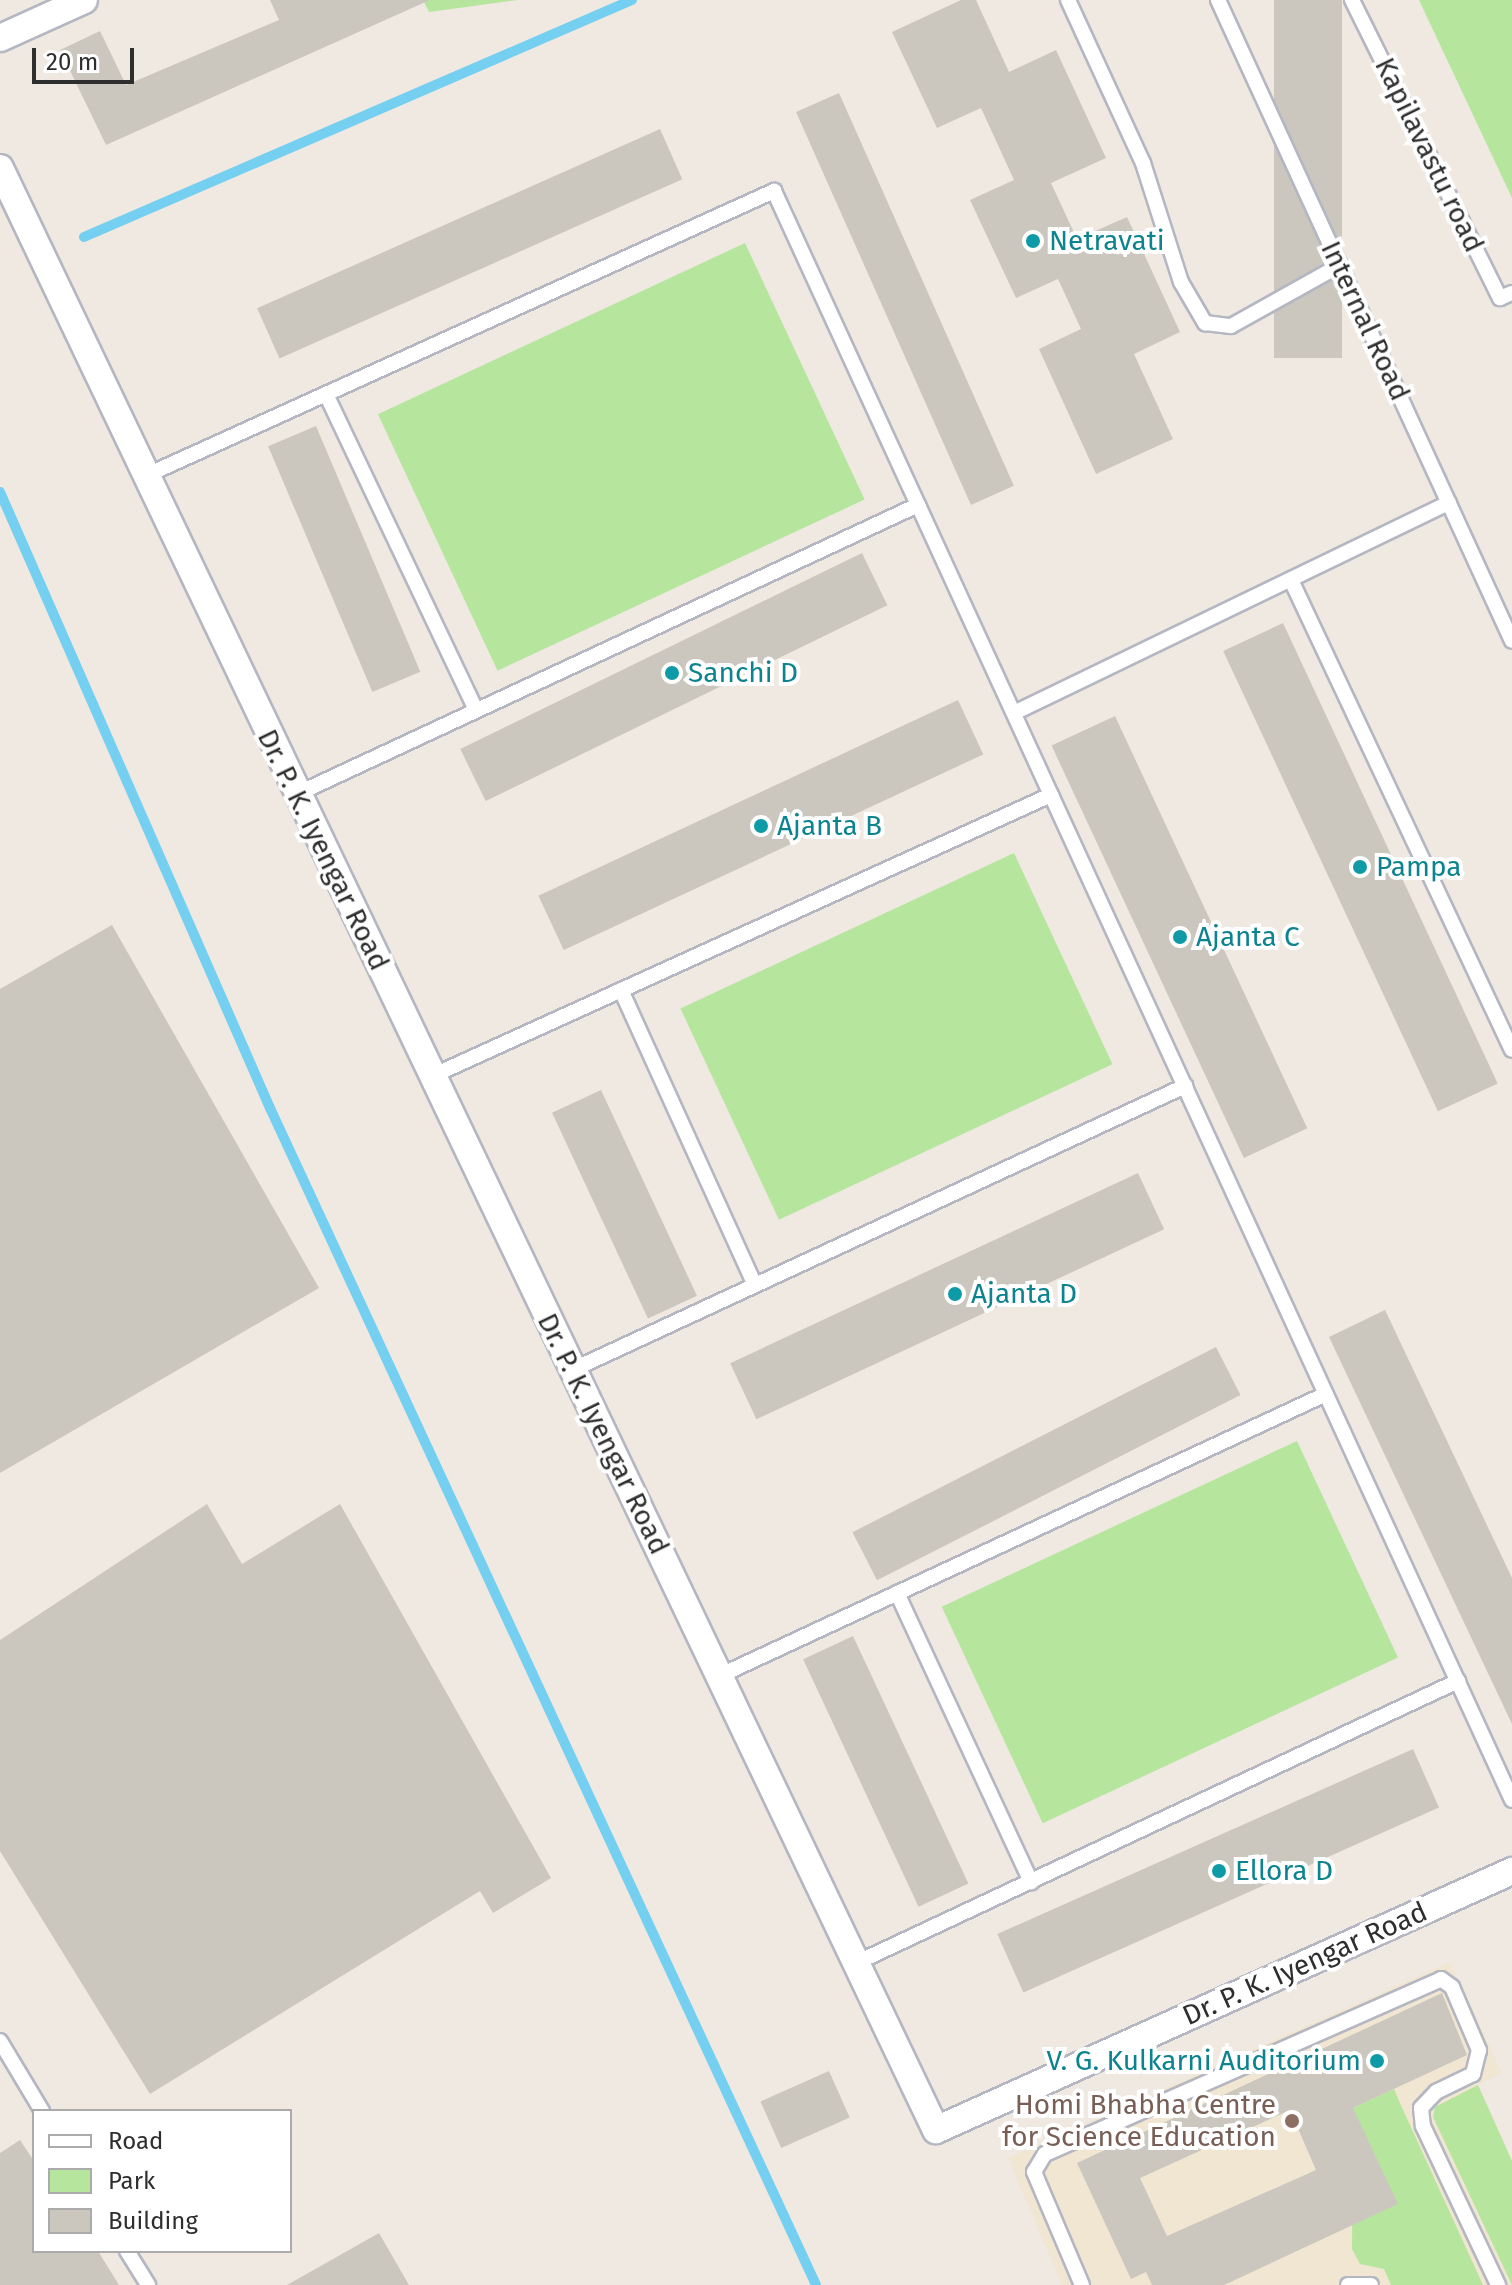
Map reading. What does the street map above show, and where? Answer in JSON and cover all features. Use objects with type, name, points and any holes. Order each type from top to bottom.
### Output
[{"type":"street","points":[[0,38],[84,0]]},
{"type":"street","name":"Dr. P. K. Iyengar Road","points":[[0,168],[936,2130],[1512,1871]]},
{"type":"lane","points":[[1068,0],[1143,163],[1181,282],[1205,323],[1231,326],[1340,265]]},
{"type":"lane","name":"Internal Road","points":[[1218,0],[1512,641]]},
{"type":"lane","name":"Kapilavastu road","points":[[1352,0],[1500,298],[1512,293]]},
{"type":"lane","points":[[145,476],[774,191],[1512,1800]]},
{"type":"lane","points":[[326,394],[475,708]]},
{"type":"lane","points":[[1014,713],[1449,503]]},
{"type":"lane","points":[[297,794],[475,708],[918,505]]},
{"type":"lane","points":[[1291,580],[1512,1050]]},
{"type":"lane","points":[[432,1076],[1051,795]]},
{"type":"lane","points":[[621,990],[755,1285]]},
{"type":"lane","points":[[572,1370],[1185,1086]]},
{"type":"lane","points":[[719,1676],[1326,1394]]},
{"type":"lane","points":[[897,1593],[1031,1882]]},
{"type":"lane","points":[[856,1963],[1458,1681]]},
{"type":"lane","points":[[1082,2285],[1034,2172],[1045,2154],[1441,1979],[1452,1987],[1479,2050],[1473,2074],[1436,2092],[1421,2108],[1423,2126],[1498,2285]]},
{"type":"lane","points":[[0,2041],[41,2109]]},
{"type":"lane","points":[[128,2253],[148,2285]]},
{"type":"lane","points":[[1348,2285],[1371,2285]]},
{"type":"shaded area","name":"Homi Bhabha Centre for Science Education","points":[[1450,1962],[1502,2073],[1478,2085],[1512,2161],[1512,2285],[1062,2285],[1008,2158]]},
{"type":"green space","points":[[423,0],[518,0],[429,12]]},
{"type":"green space","points":[[1419,0],[1512,0],[1512,198]]},
{"type":"green space","points":[[745,243],[865,499],[498,671],[378,414]]},
{"type":"green space","points":[[1014,853],[1112,1064],[779,1220],[680,1009]]},
{"type":"green space","points":[[1297,1441],[1398,1658],[1043,1823],[942,1607]]},
{"type":"green space","points":[[1478,2085],[1512,2161],[1512,2285],[1433,2117],[1435,2107]]},
{"type":"green space","points":[[1394,2089],[1483,2285],[1391,2285],[1384,2269],[1360,2264],[1352,2249],[1353,2108]]},
{"type":"building","points":[[270,0],[430,0],[106,145],[60,50],[100,31],[126,85],[279,20]]},
{"type":"building","name":"Netravati","points":[[961,0],[976,0],[1009,72],[1056,50],[1106,158],[1051,183],[1077,239],[1127,217],[1180,332],[1134,354],[1173,439],[1096,474],[1039,349],[1081,329],[1058,279],[1016,298],[970,200],[1014,180],[981,108],[937,128],[892,32]]},
{"type":"building","points":[[1274,0],[1342,0],[1342,358],[1274,358]]},
{"type":"building","points":[[839,93],[1014,486],[971,505],[796,112]]},
{"type":"building","points":[[660,129],[682,179],[279,359],[257,308]]},
{"type":"building","points":[[316,426],[420,672],[372,692],[268,446]]},
{"type":"building","name":"Sanchi D","points":[[862,553],[887,605],[486,801],[460,749]]},
{"type":"building","name":"Pampa","points":[[1283,623],[1498,1083],[1438,1111],[1223,651]]},
{"type":"building","name":"Ajanta B","points":[[958,700],[983,754],[564,950],[538,896]]},
{"type":"building","name":"Ajanta C","points":[[1115,716],[1307,1128],[1244,1158],[1052,746]]},
{"type":"building","points":[[112,925],[319,1288],[0,1473],[0,989]]},
{"type":"building","points":[[601,1090],[697,1296],[648,1319],[552,1113]]},
{"type":"building","name":"Ajanta D","points":[[1138,1173],[1164,1229],[756,1419],[730,1363]]},
{"type":"building","points":[[1385,1310],[1512,1578],[1512,1724],[1329,1337]]},
{"type":"building","points":[[1216,1347],[1241,1395],[877,1580],[852,1532]]},
{"type":"building","points":[[207,1504],[242,1564],[340,1504],[551,1878],[493,1913],[480,1891],[150,2094],[0,1851],[0,1640]]},
{"type":"building","points":[[853,1636],[968,1883],[919,1907],[803,1659]]},
{"type":"building","name":"Ellora D","points":[[1413,1749],[1439,1807],[1023,1993],[997,1934]]},
{"type":"building","points":[[1442,1993],[1467,2055],[1353,2108],[1398,2204],[1224,2285],[1152,2285],[1146,2272],[1131,2279],[1077,2163]],"holes":[[[1290,2110],[1316,2170],[1167,2236],[1140,2178]]]},
{"type":"building","points":[[829,2071],[850,2118],[781,2148],[760,2102]]},
{"type":"building","points":[[20,2140],[32,2158],[32,2253],[99,2253],[119,2285],[0,2285],[0,2153]]},
{"type":"building","points":[[379,2233],[409,2285],[287,2285]]},
{"type":"waterway","points":[[84,237],[632,0]]},
{"type":"waterway","points":[[0,492],[270,1108],[816,2285]]},
{"type":"place","name":"Netravati","points":[[1033,241]]},
{"type":"place","name":"Sanchi D","points":[[672,673]]},
{"type":"place","name":"Ajanta B","points":[[761,826]]},
{"type":"place","name":"Pampa","points":[[1360,867]]},
{"type":"place","name":"Ajanta C","points":[[1180,937]]},
{"type":"place","name":"Ajanta D","points":[[955,1294]]},
{"type":"place","name":"Ellora D","points":[[1219,1871]]},
{"type":"place","name":"V. G. Kulkarni Auditorium","points":[[1377,2061]]},
{"type":"place","name":"Homi Bhabha Centre for Science Education","points":[[1292,2121]]}]
